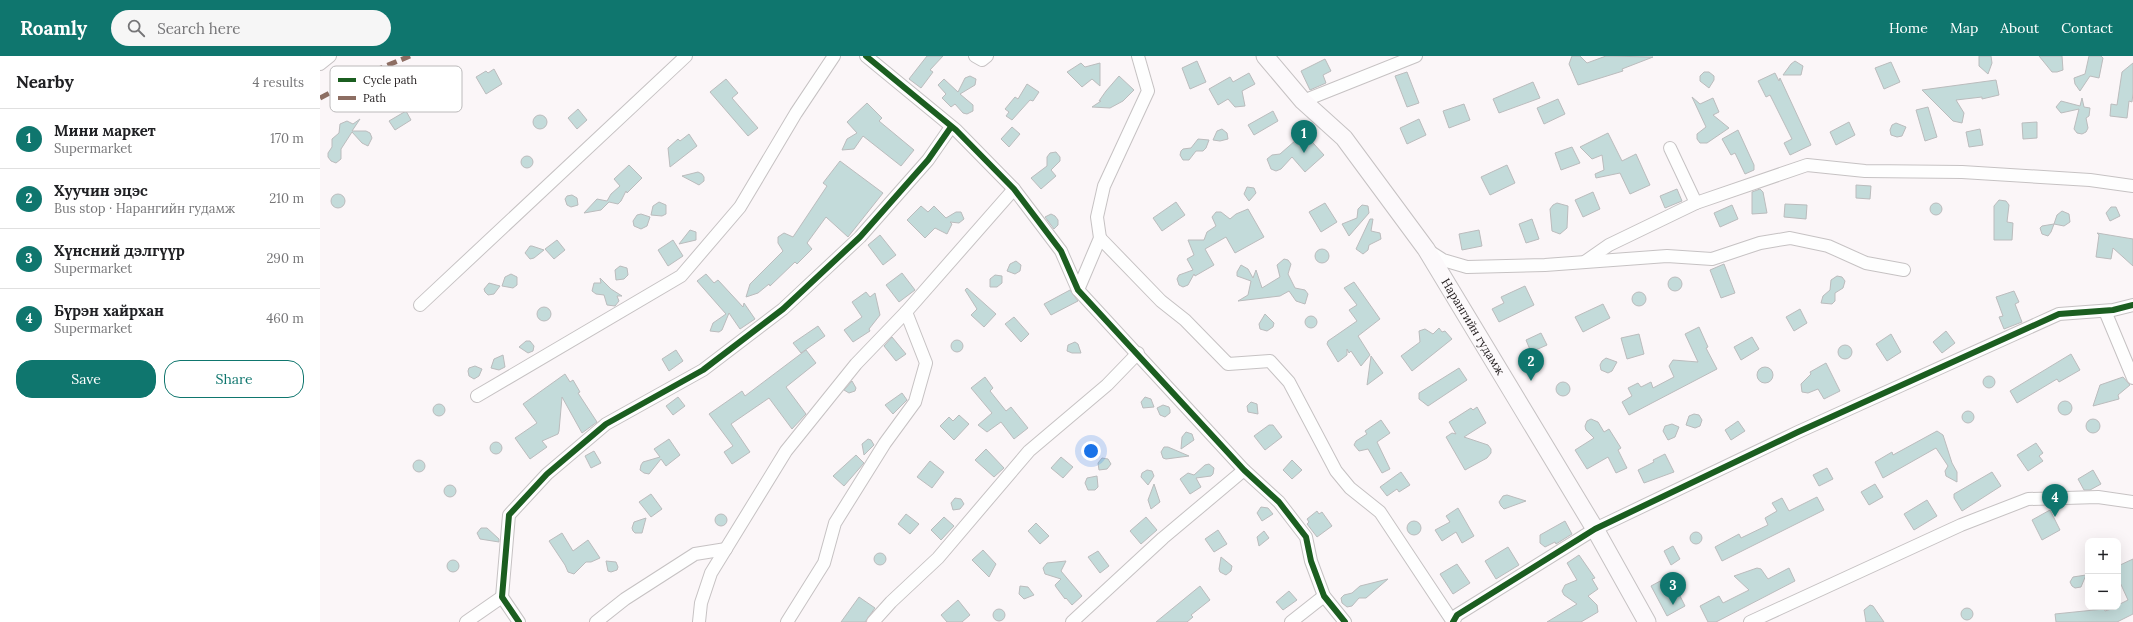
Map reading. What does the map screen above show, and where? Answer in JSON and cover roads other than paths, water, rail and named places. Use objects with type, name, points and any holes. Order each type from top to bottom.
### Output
[{"type":"main road","name":"Нарангийн гудамж","points":[[1266,56],[1303,101],[1344,138],[1426,249],[1595,529],[1647,622]]},
{"type":"street","points":[[320,64],[330,56]]},
{"type":"street","points":[[420,305],[686,56]]},
{"type":"street","points":[[477,396],[681,276],[740,207],[796,112],[834,56]]},
{"type":"street","points":[[866,56],[951,127],[1014,189],[1061,251],[1078,290],[1138,353],[1244,470],[1279,502],[1306,538],[1311,561],[1324,596],[1345,622]]},
{"type":"street","points":[[975,56],[982,60],[988,56]]},
{"type":"street","points":[[1078,290],[1100,238],[1097,217],[1104,186],[1148,91],[1138,56]]},
{"type":"street","points":[[1303,101],[1416,56]]},
{"type":"street","points":[[519,622],[502,598],[509,515],[547,474],[606,424],[703,370],[784,309],[860,237],[928,160],[951,127]]},
{"type":"street","points":[[1670,148],[1696,203]]},
{"type":"street","points":[[1586,261],[1609,245],[1696,203],[1807,165],[1865,171],[1962,172],[2075,179],[2133,186]]},
{"type":"street","points":[[699,622],[701,603],[711,573],[786,451],[856,364],[906,312],[1014,189]]},
{"type":"street","points":[[1100,238],[1161,301],[1185,320],[1228,364],[1270,361],[1289,382],[1336,471],[1350,488],[1380,512],[1453,622],[1457,615],[1595,529],[1798,432],[2059,314],[2105,311],[2133,305]]},
{"type":"street","points":[[1426,249],[1443,260],[1467,267],[1545,265],[1667,256],[1712,259],[1760,243],[1790,238],[1828,246],[1866,263],[1904,270]]},
{"type":"street","points":[[2105,311],[2133,378]]},
{"type":"street","points":[[787,622],[824,563],[835,523],[885,443],[914,402],[926,363],[906,312]]},
{"type":"street","points":[[873,622],[891,602],[938,558],[1029,451],[1107,385],[1138,353]]},
{"type":"street","points":[[1072,622],[1163,538],[1244,470]]},
{"type":"street","points":[[1750,622],[1961,525],[2028,499],[2098,497],[2133,502]]},
{"type":"street","points":[[596,622],[625,599],[695,554],[726,550]]},
{"type":"street","points":[[1291,622],[1324,596]]},
{"type":"street","points":[[466,622],[502,598]]},
{"type":"place","name":"Мини маркет","points":[[1304,153]]},
{"type":"place","name":"Хуучин эцэс","points":[[1531,381]]},
{"type":"place","name":"Бүрэн хайрхан","points":[[2055,517]]},
{"type":"place","name":"Хүнсний дэлгүүр","points":[[1673,605]]}]
